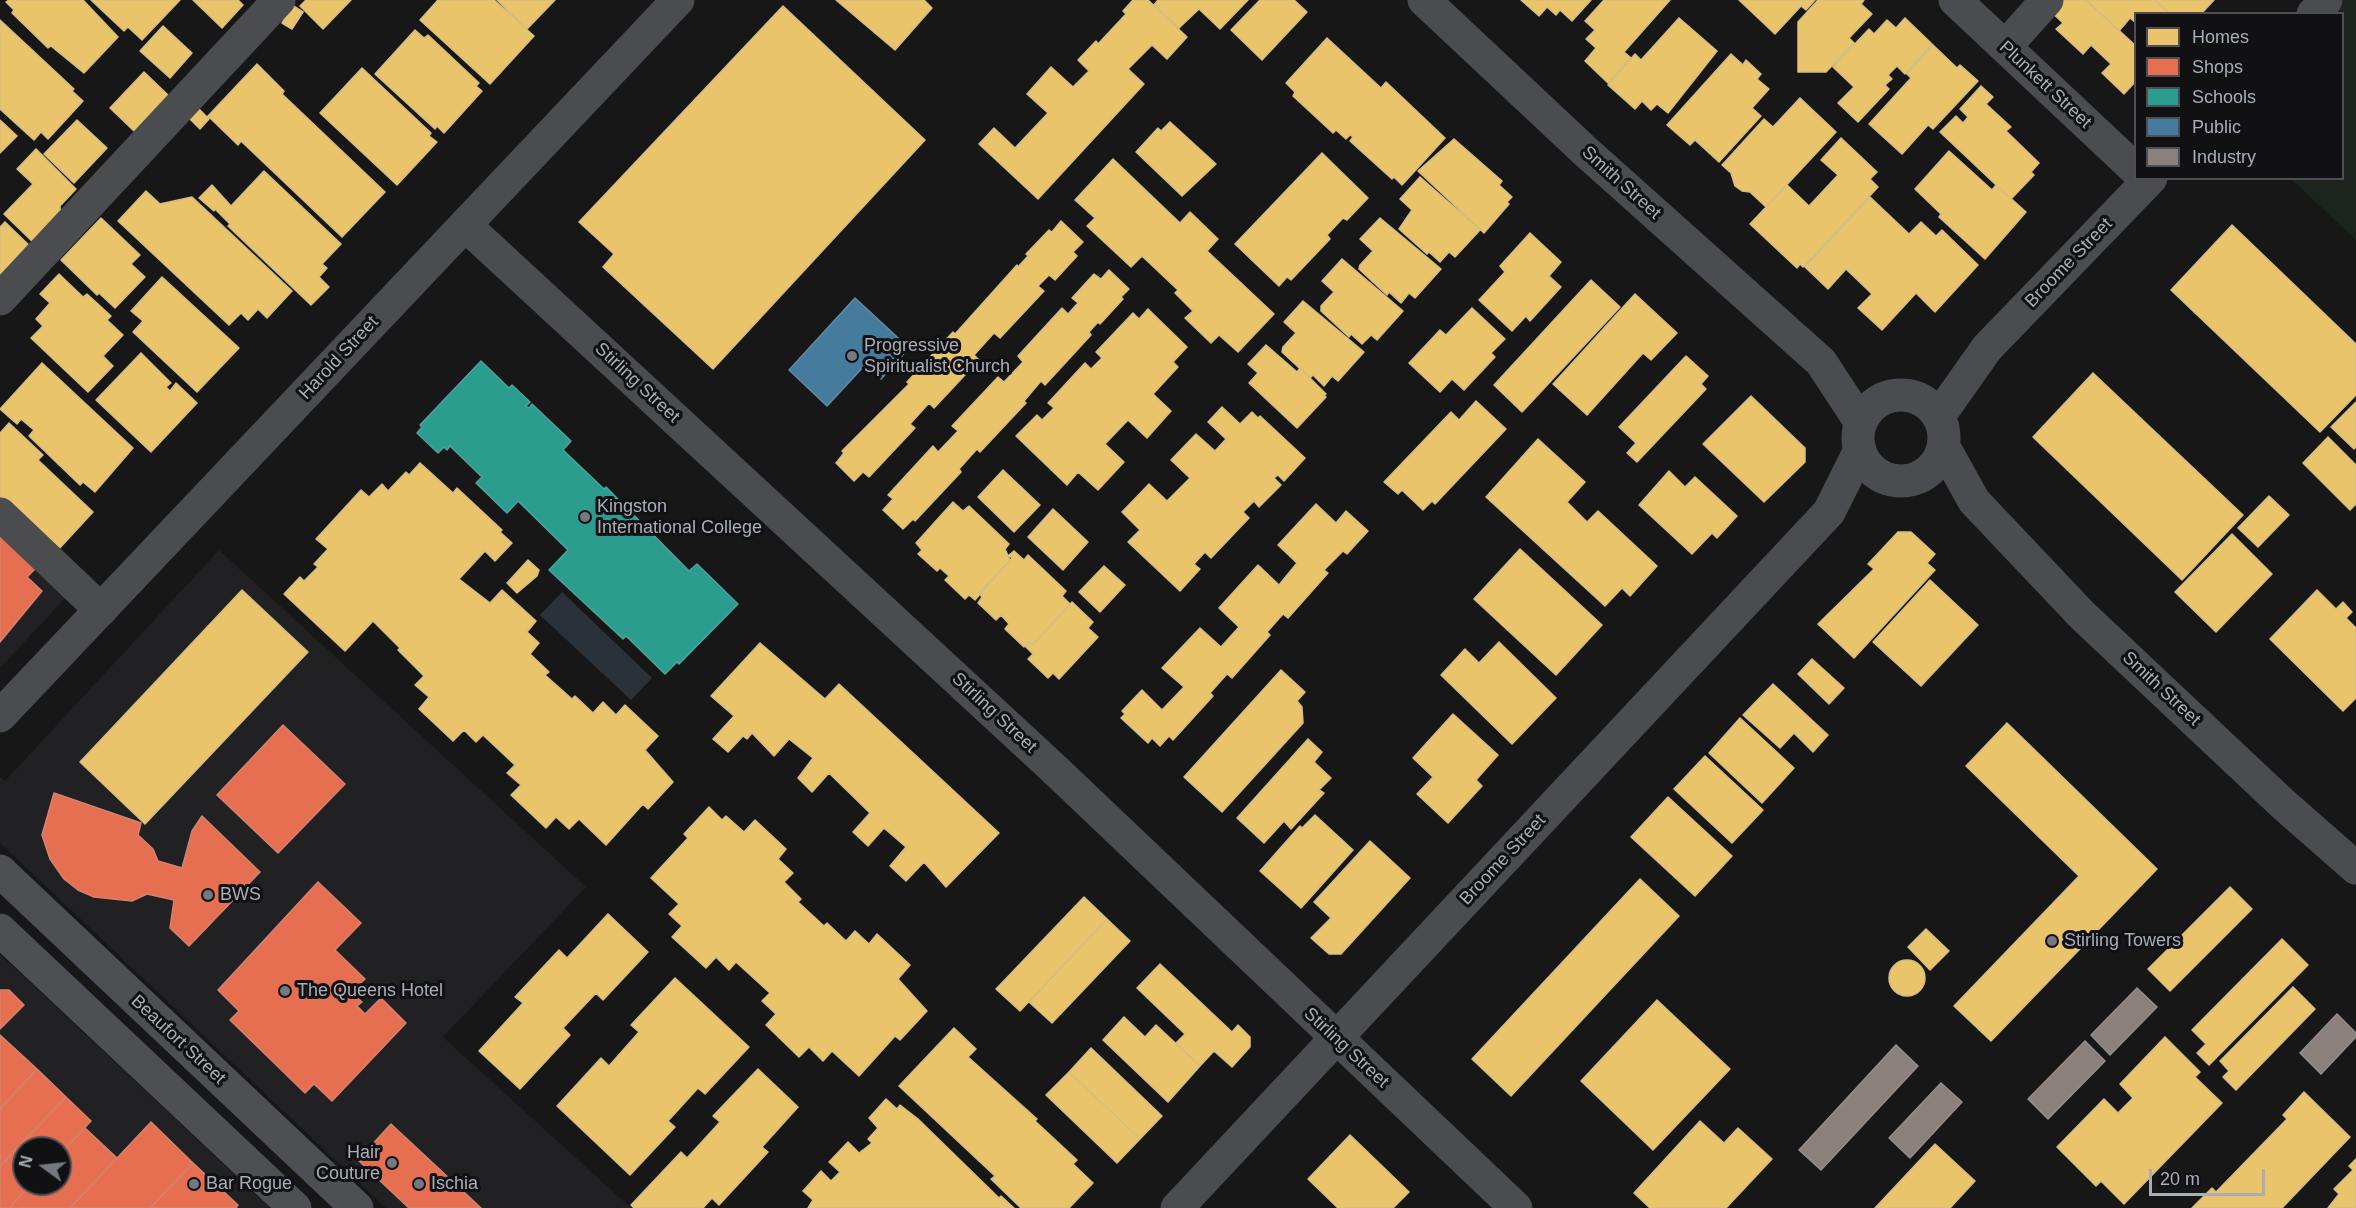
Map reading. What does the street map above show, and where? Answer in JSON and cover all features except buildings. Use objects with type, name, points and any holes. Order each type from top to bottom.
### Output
[{"type":"main road","name":"Beaufort Street","points":[[1,874],[357,1208]]},
{"type":"main road","points":[[0,930],[295,1208]]},
{"type":"street","points":[[0,299],[279,0]]},
{"type":"street","name":"Harold Street","points":[[0,716],[678,0]]},
{"type":"street","name":"Smith Street","points":[[1424,0],[1585,151],[1821,362],[1901,397]]},
{"type":"street","name":"Plunkett Street","points":[[1955,0],[2134,167]]},
{"type":"street","points":[[2005,47],[2047,0]]},
{"type":"street","points":[[2315,12],[2326,0]]},
{"type":"street","name":"Broome Street","points":[[1941,432],[1988,348],[2142,180]]},
{"type":"street","name":"Stirling Street","points":[[465,225],[1052,767],[1516,1208]]},
{"type":"street","name":"Broome Street","points":[[1901,397],[1988,348]]},
{"type":"street","name":"Smith Street","points":[[1821,362],[1860,436]]},
{"type":"street","points":[[1901,397],[1929,405],[1941,432],[1932,469],[1907,479],[1880,476],[1866,464],[1860,436],[1867,411],[1879,401],[1901,397]]},
{"type":"street","name":"Smith Street","points":[[1941,432],[1974,501],[2082,615],[2283,804],[2356,868]]},
{"type":"street","name":"Broome Street","points":[[1177,1208],[1829,512],[1860,436]]},
{"type":"street","name":"Smith Street","points":[[1907,479],[1974,501]]},
{"type":"street","name":"Broome Street","points":[[1829,512],[1907,479]]},
{"type":"street","points":[[0,514],[101,610]]},
{"type":"shaded area","points":[[2326,0],[2356,0],[2356,240],[2292,180],[2344,180],[2344,12],[2314,12]]},
{"type":"shaded area","points":[[0,501],[83,579],[0,668]]},
{"type":"shaded area","points":[[219,550],[586,887],[443,1037],[631,1208],[386,1208],[0,843],[0,777],[5,781]]},
{"type":"shaded area","points":[[562,592],[652,678],[631,700],[540,615]]},
{"type":"shaded area","points":[[0,955],[19,972],[270,1208],[0,1208]]},
{"type":"place","name":"Progressive Spiritualist Church","points":[[852,356]]},
{"type":"place","name":"Kingston International College","points":[[585,517]]},
{"type":"place","name":"BWS","points":[[208,895]]},
{"type":"place","name":"Stirling Towers","points":[[2052,941]]},
{"type":"place","name":"The Queens Hotel","points":[[285,991]]},
{"type":"place","name":"Hair Couture","points":[[392,1163]]},
{"type":"place","name":"Bar Rogue","points":[[194,1184]]},
{"type":"place","name":"Ischia","points":[[419,1184]]}]
